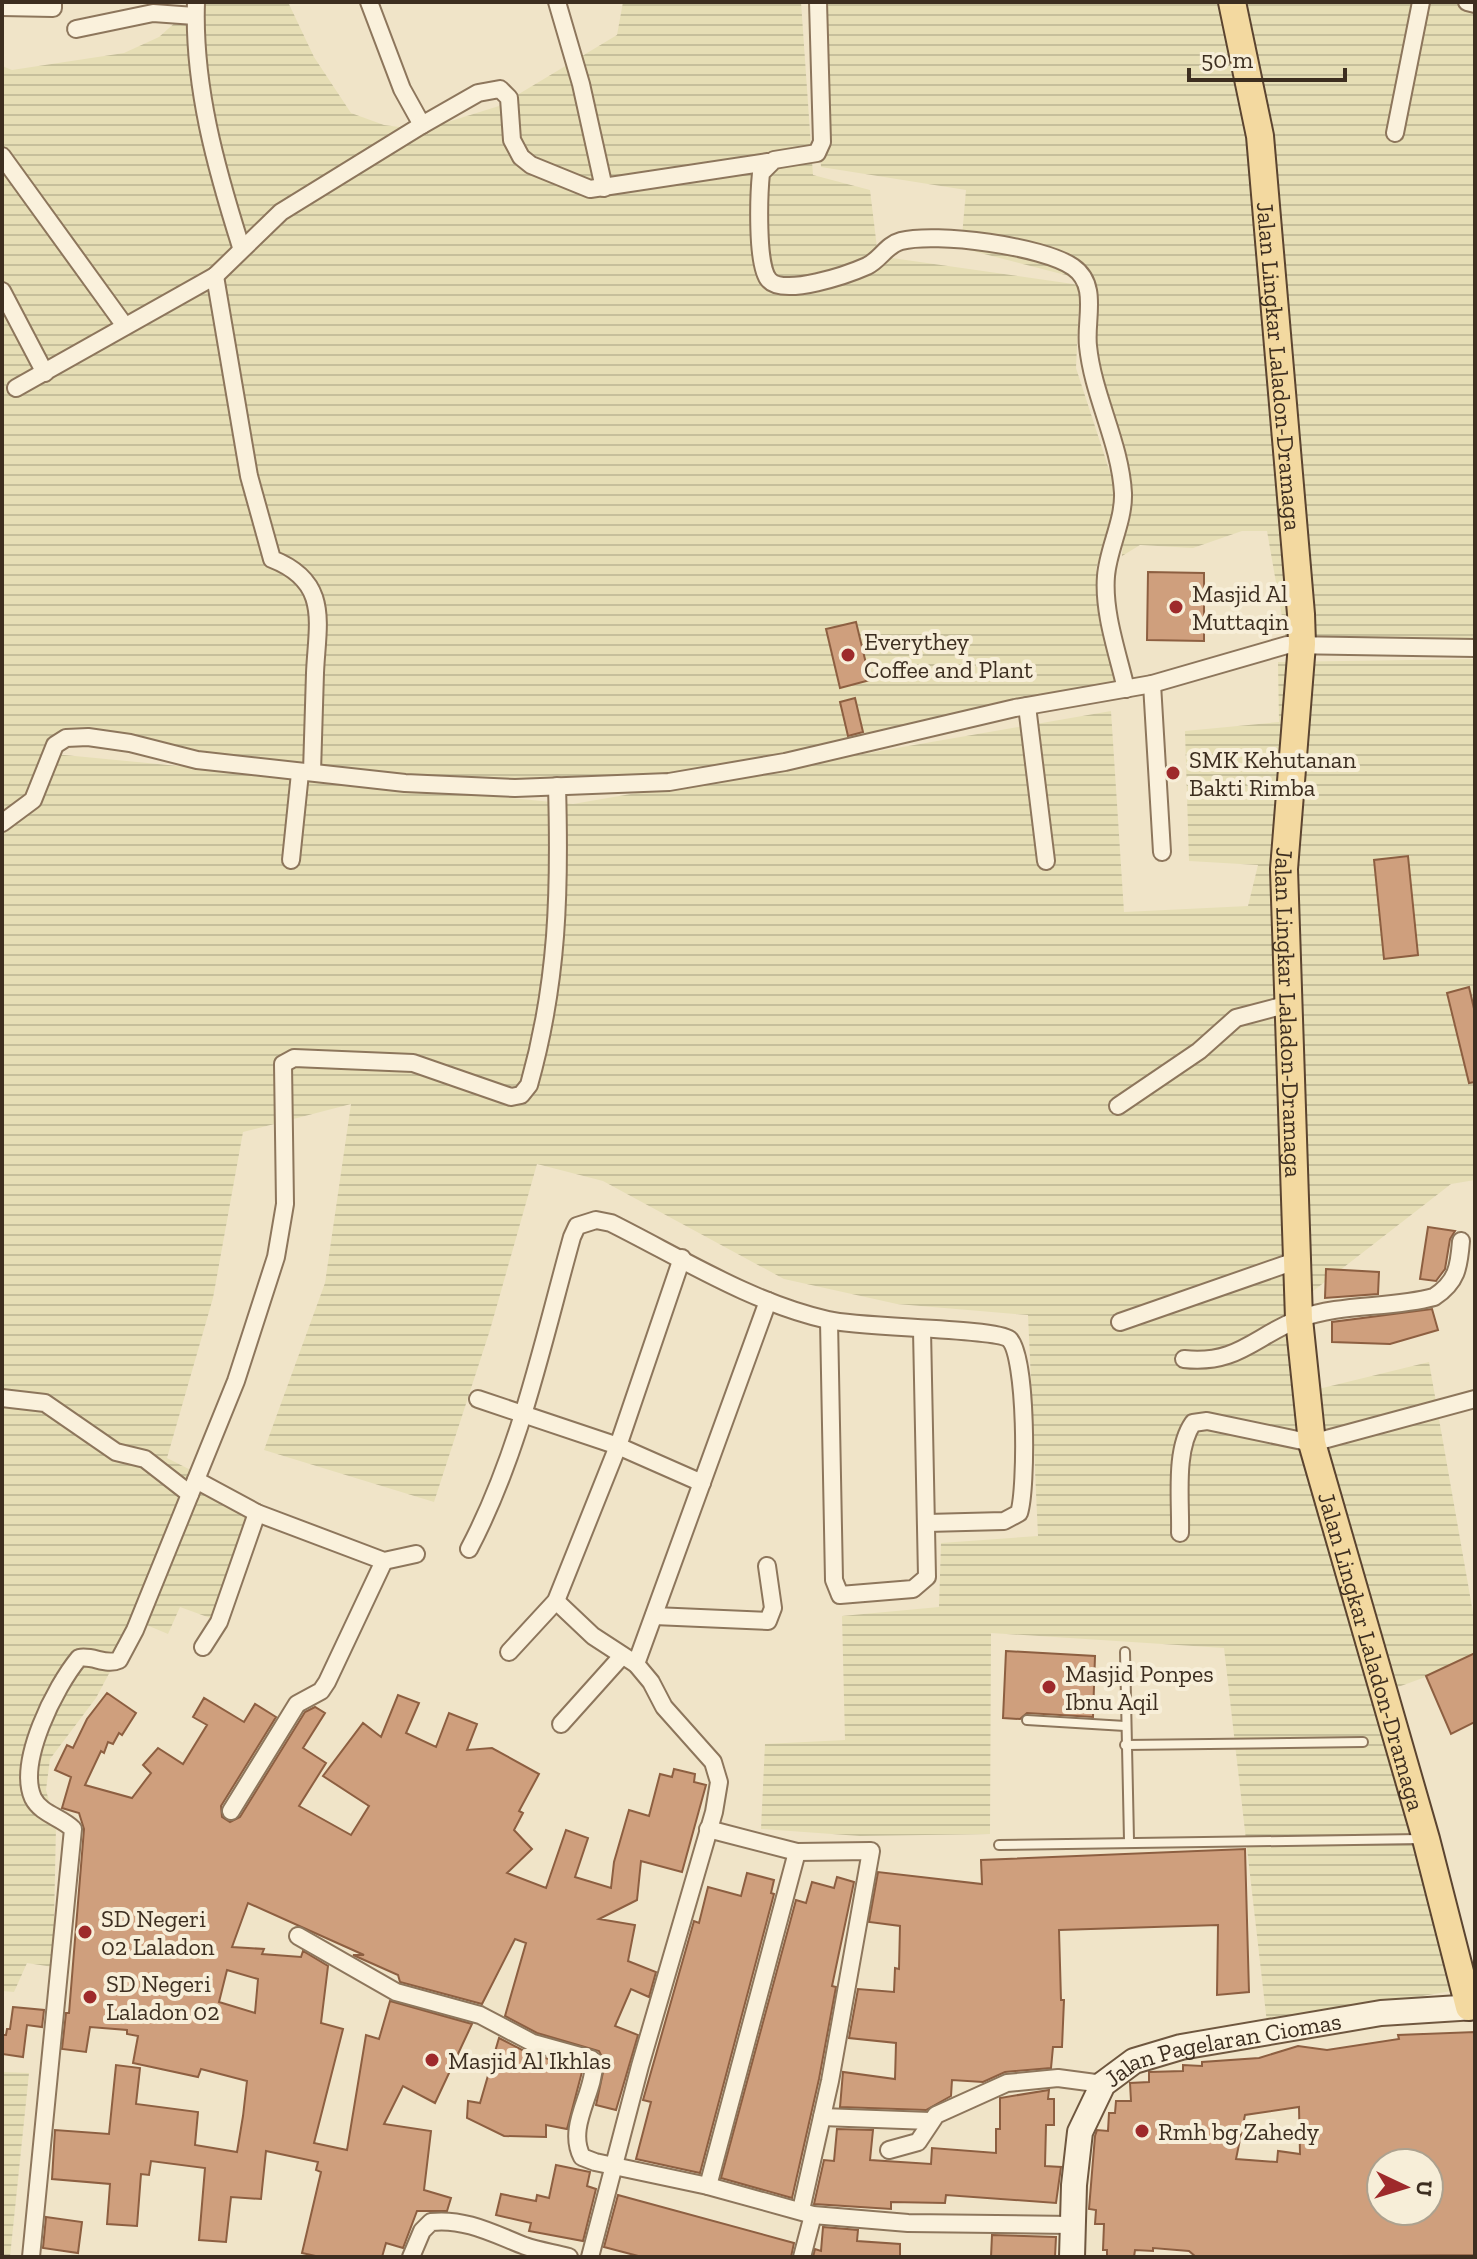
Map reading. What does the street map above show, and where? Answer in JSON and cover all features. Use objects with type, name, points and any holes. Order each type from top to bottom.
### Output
[{"type":"main road","name":"Jalan Lingkar Laladon-Dramaga","points":[[1232,2],[1260,136],[1302,644],[1284,869],[1299,1319],[1312,1443],[1472,2007]]},
{"type":"main road","name":"Jalan Pagelaran Ciomas","points":[[1072,2257],[1080,2132],[1103,2084],[1134,2061],[1166,2050],[1381,2013],[1472,2007]]},
{"type":"street","points":[[2,7],[53,8],[53,2]]},
{"type":"street","points":[[369,2],[402,89],[422,125]]},
{"type":"street","points":[[557,2],[581,84],[604,188]]},
{"type":"street","points":[[16,388],[215,276],[241,247],[281,212],[478,93],[500,89],[509,98],[512,140],[525,161],[579,185],[604,188],[811,156],[817,153],[822,142],[818,2]]},
{"type":"street","points":[[1395,133],[1421,2]]},
{"type":"street","points":[[1467,2],[1475,4]]},
{"type":"street","points":[[76,29],[153,13],[196,9],[204,110],[241,247]]},
{"type":"street","points":[[2,156],[125,326]]},
{"type":"street","points":[[768,162],[761,179],[761,260],[767,279],[779,286],[800,286],[837,277],[877,260],[892,244],[929,238],[984,242],[1044,256],[1067,263],[1084,279],[1089,292],[1089,360],[1118,461],[1123,495],[1108,565],[1106,591],[1126,689]]},
{"type":"street","points":[[215,276],[249,476],[272,559],[301,575],[311,590],[320,621],[306,772],[291,860]]},
{"type":"street","points":[[2,291],[45,373]]},
{"type":"street","points":[[2,823],[33,800],[55,745],[75,736],[130,743],[197,760],[436,785],[557,786],[699,778],[863,745],[1027,706],[1152,684],[1268,650],[1302,644],[1475,648]]},
{"type":"street","points":[[1152,684],[1162,852]]},
{"type":"street","points":[[1027,706],[1046,861]]},
{"type":"street","points":[[31,2257],[73,1829],[44,1811],[33,1798],[29,1757],[61,1685],[79,1658],[89,1656],[111,1663],[119,1660],[135,1630],[236,1381],[276,1257],[285,1204],[283,1064],[294,1058],[413,1063],[511,1097],[521,1095],[529,1085],[538,1053],[554,961],[560,891],[557,786]]},
{"type":"street","points":[[1118,1106],[1199,1051],[1236,1018],[1289,1004]]},
{"type":"street","points":[[469,1549],[482,1524],[524,1413],[577,1226],[596,1220],[611,1223],[768,1301],[829,1321],[922,1330],[985,1332],[999,1334],[1012,1342],[1019,1373],[1024,1477],[1019,1513],[1010,1520],[927,1523]]},
{"type":"street","points":[[1184,1359],[1206,1362],[1229,1356],[1299,1319],[1434,1297],[1449,1287],[1459,1270],[1461,1241]]},
{"type":"street","points":[[509,1652],[556,1601],[618,1446],[682,1258]]},
{"type":"street","points":[[1120,1322],[1298,1260]]},
{"type":"street","points":[[561,1724],[629,1660],[654,1616],[768,1301]]},
{"type":"street","points":[[829,1321],[834,1580],[837,1592],[849,1595],[920,1586],[927,1577],[922,1330]]},
{"type":"street","points":[[2,1398],[45,1403],[116,1452],[145,1459],[193,1487],[384,1561],[416,1554]]},
{"type":"street","points":[[478,1399],[618,1446],[702,1483]]},
{"type":"street","points":[[1180,1533],[1185,1437],[1193,1423],[1207,1421],[1312,1443],[1475,1399]]},
{"type":"street","points":[[203,1647],[219,1622],[257,1513]]},
{"type":"street","points":[[231,1811],[297,1704],[321,1691],[327,1682],[384,1561]]},
{"type":"street","points":[[654,1616],[768,1621],[773,1608],[767,1566]]},
{"type":"street","points":[[556,1601],[629,1660],[651,1682],[664,1707],[704,1751],[718,1773],[717,1798],[590,2257]]},
{"type":"street","points":[[708,1829],[797,1852],[871,1851],[822,2117],[802,2257]]},
{"type":"street","points":[[708,2186],[797,1852]]},
{"type":"street","points":[[298,1936],[396,1992],[480,2015],[533,2043],[591,2059],[594,2062],[593,2078],[576,2141],[582,2157],[807,2212],[908,2223],[1072,2225]]},
{"type":"street","points":[[889,2150],[918,2142],[930,2121],[952,2107],[1025,2079],[1058,2078],[1103,2084]]},
{"type":"street","points":[[822,2117],[930,2121]]},
{"type":"street","points":[[411,2257],[422,2231],[431,2222],[444,2220],[480,2228],[527,2247],[569,2257]]},
{"type":"lane","points":[[1125,1652],[1129,1840]]},
{"type":"lane","points":[[1027,1720],[1125,1726]]},
{"type":"lane","points":[[1125,1745],[1363,1742]]},
{"type":"lane","points":[[999,1845],[1129,1840],[1426,1839]]},
{"type":"shaded area","points":[[206,2],[288,2],[314,57],[351,113],[384,125],[422,130],[499,106],[617,35],[623,2],[801,2],[813,175],[870,190],[878,256],[1080,285],[1076,368],[1118,497],[1096,569],[1121,695],[572,795],[54,742],[14,814],[2,814],[2,66],[12,70],[124,53],[159,37],[187,12]]},
{"type":"shaded area","points":[[811,2],[1475,2],[1475,650],[1288,651],[1267,531],[1242,531],[1193,548],[1140,545],[1122,556],[1126,494],[1087,362],[1085,280],[961,248],[966,190],[821,167]]},
{"type":"shaded area","points":[[1475,659],[1475,1180],[1451,1184],[1299,1302],[1298,1394],[1429,1362],[1475,1624],[1475,1659],[1387,1691],[1457,1990],[1267,2023],[1224,1648],[991,1633],[990,1834],[860,1836],[761,1829],[765,1744],[845,1740],[842,1616],[939,1607],[941,1543],[1038,1536],[1028,1315],[897,1304],[784,1279],[603,1181],[537,1164],[490,1330],[434,1502],[264,1450],[325,1283],[351,1104],[243,1132],[213,1298],[167,1458],[254,1502],[213,1619],[180,1607],[168,1634],[137,1621],[96,1698],[50,1759],[46,1790],[56,1827],[53,1967],[27,1963],[14,1992],[2,1991],[2,820],[20,819],[54,754],[573,804],[1111,711],[1124,912],[1248,906],[1258,865],[1189,861],[1185,731],[1279,722],[1278,662]]},
{"type":"shaded area","points":[[2,2072],[29,2073],[10,2257],[2,2257]]},
{"type":"building","name":"Masjid Al Muttaqin","points":[[1148,572],[1204,573],[1204,641],[1147,640]]},
{"type":"building","name":"Everythey Coffee and Plant","points":[[856,622],[870,680],[840,688],[826,629]]},
{"type":"building","points":[[855,698],[863,732],[848,736],[840,702]]},
{"type":"building","points":[[1408,856],[1418,955],[1384,959],[1374,860]]},
{"type":"building","points":[[1469,987],[1475,1013],[1475,1082],[1469,1083],[1447,993]]},
{"type":"building","points":[[1428,1227],[1455,1231],[1450,1239],[1445,1269],[1436,1281],[1420,1279]]},
{"type":"building","points":[[1326,1269],[1379,1272],[1378,1294],[1325,1298]]},
{"type":"building","points":[[1432,1309],[1438,1330],[1390,1344],[1332,1342],[1332,1322]]},
{"type":"building","name":"Masjid Ponpes Ibnu Aqil","points":[[1006,1651],[1095,1656],[1093,1717],[1027,1713],[1020,1719],[1003,1718]]},
{"type":"building","points":[[1475,1653],[1475,1722],[1451,1734],[1426,1676]]},
{"type":"building","points":[[107,1693],[136,1713],[122,1735],[119,1733],[113,1744],[108,1742],[104,1753],[101,1751],[85,1785],[132,1798],[151,1773],[143,1765],[158,1748],[183,1764],[207,1725],[193,1717],[204,1698],[244,1722],[255,1704],[276,1717],[221,1806],[222,1817],[230,1822],[240,1817],[305,1712],[315,1707],[325,1713],[303,1748],[326,1763],[299,1806],[351,1835],[369,1806],[323,1776],[363,1723],[381,1737],[398,1695],[419,1703],[406,1733],[436,1747],[449,1713],[477,1724],[467,1750],[492,1748],[539,1774],[519,1811],[523,1813],[514,1830],[532,1849],[507,1873],[546,1888],[566,1830],[588,1838],[575,1877],[611,1888],[614,1862],[629,1810],[649,1816],[660,1774],[672,1777],[674,1769],[695,1774],[694,1782],[706,1785],[682,1872],[641,1861],[637,1900],[599,1919],[635,1925],[628,1961],[656,1972],[649,1997],[631,1989],[615,2026],[638,2035],[616,2110],[596,2105],[605,2063],[599,2051],[537,2033],[505,2016],[526,1943],[515,1939],[482,2004],[400,1982],[398,1975],[353,1955],[364,1955],[248,1903],[232,1947],[264,1949],[262,1954],[301,1957],[303,1951],[328,1966],[321,2023],[343,2029],[314,2143],[347,2150],[366,2035],[379,2039],[390,2001],[472,2024],[435,2103],[403,2086],[384,2124],[431,2131],[424,2190],[451,2198],[447,2211],[417,2211],[403,2248],[386,2243],[382,2257],[320,2257],[302,2253],[321,2172],[316,2170],[318,2162],[266,2151],[261,2199],[231,2197],[226,2242],[199,2240],[205,2168],[151,2161],[149,2175],[141,2174],[137,2226],[107,2224],[110,2184],[52,2179],[55,2130],[109,2134],[116,2065],[140,2068],[136,2104],[198,2112],[195,2145],[237,2152],[247,2081],[201,2069],[198,2077],[133,2063],[138,2036],[127,2034],[127,2030],[90,2027],[86,2052],[62,2049],[66,2013],[69,2013],[84,1829],[79,1813],[62,1808],[71,1777],[55,1770],[67,1745],[73,1748],[87,1719]],"holes":[[[227,1970],[258,1979],[255,2013],[219,2002]]]},
{"type":"building","points":[[1245,1849],[1249,1992],[1217,1995],[1218,1925],[1059,1930],[1061,2000],[1064,2000],[1062,2047],[1053,2047],[1051,2068],[1005,2072],[983,2082],[952,2080],[951,2096],[926,2110],[840,2107],[843,2072],[895,2079],[896,2043],[849,2038],[858,1989],[894,1992],[895,1968],[899,1969],[900,1926],[869,1922],[878,1872],[982,1884],[981,1860]]},
{"type":"building","points":[[747,1873],[774,1880],[771,1893],[774,1894],[700,2173],[636,2159],[651,2102],[643,2100],[694,1921],[699,1923],[708,1887],[741,1896]]},
{"type":"building","points":[[837,1877],[854,1882],[832,1986],[836,1987],[819,2079],[792,2198],[721,2178],[796,1900],[806,1903],[812,1882],[834,1888]]},
{"type":"building","points":[[13,2007],[44,2010],[42,2027],[27,2025],[23,2057],[2,2054],[2,2035],[10,2029]]},
{"type":"building","points":[[1475,2032],[1475,2255],[1196,2257],[1189,2251],[1153,2248],[1153,2251],[1135,2250],[1134,2257],[1107,2257],[1107,2250],[1103,2250],[1104,2224],[1095,2224],[1096,2210],[1089,2209],[1095,2136],[1097,2130],[1108,2131],[1109,2113],[1115,2113],[1116,2101],[1131,2101],[1130,2083],[1149,2082],[1149,2072],[1183,2071],[1183,2065],[1202,2066],[1202,2062],[1259,2058],[1298,2046],[1327,2050],[1399,2039],[1398,2035]],"holes":[[[1299,2107],[1300,2154],[1278,2151],[1277,2162],[1236,2159],[1245,2115]]]},
{"type":"building","points":[[499,2038],[530,2054],[583,2068],[567,2129],[546,2125],[546,2137],[504,2136],[467,2118],[468,2101],[480,2103]]},
{"type":"building","points":[[1049,2090],[1048,2099],[1054,2099],[1054,2125],[1046,2125],[1045,2166],[1061,2167],[1056,2203],[946,2195],[945,2203],[891,2202],[891,2209],[814,2204],[824,2160],[834,2161],[837,2129],[873,2130],[870,2160],[931,2164],[932,2148],[996,2153],[1000,2098]]},
{"type":"building","points":[[556,2165],[590,2172],[587,2186],[596,2189],[583,2241],[529,2231],[531,2223],[496,2215],[501,2194],[536,2201],[537,2195],[549,2198]]},
{"type":"building","points":[[618,2195],[794,2243],[791,2257],[642,2257],[604,2247]]},
{"type":"building","points":[[46,2217],[82,2222],[78,2253],[43,2248]]},
{"type":"building","points":[[823,2227],[858,2230],[857,2241],[900,2244],[900,2257],[813,2257],[815,2249],[821,2251]]},
{"type":"building","points":[[992,2235],[1056,2237],[1055,2257],[991,2257]]},
{"type":"place","name":"Masjid Al Muttaqin","points":[[1176,607]]},
{"type":"place","name":"Everythey Coffee and Plant","points":[[848,655]]},
{"type":"place","name":"SMK Kehutanan Bakti Rimba","points":[[1173,773]]},
{"type":"place","name":"Masjid Ponpes Ibnu Aqil","points":[[1049,1687]]},
{"type":"place","name":"SD Negeri 02 Laladon","points":[[85,1932]]},
{"type":"place","name":"SD Negeri Laladon 02","points":[[90,1997]]},
{"type":"place","name":"Masjid Al Ikhlas","points":[[432,2060]]},
{"type":"place","name":"Rmh bg Zahedy","points":[[1142,2131]]}]
